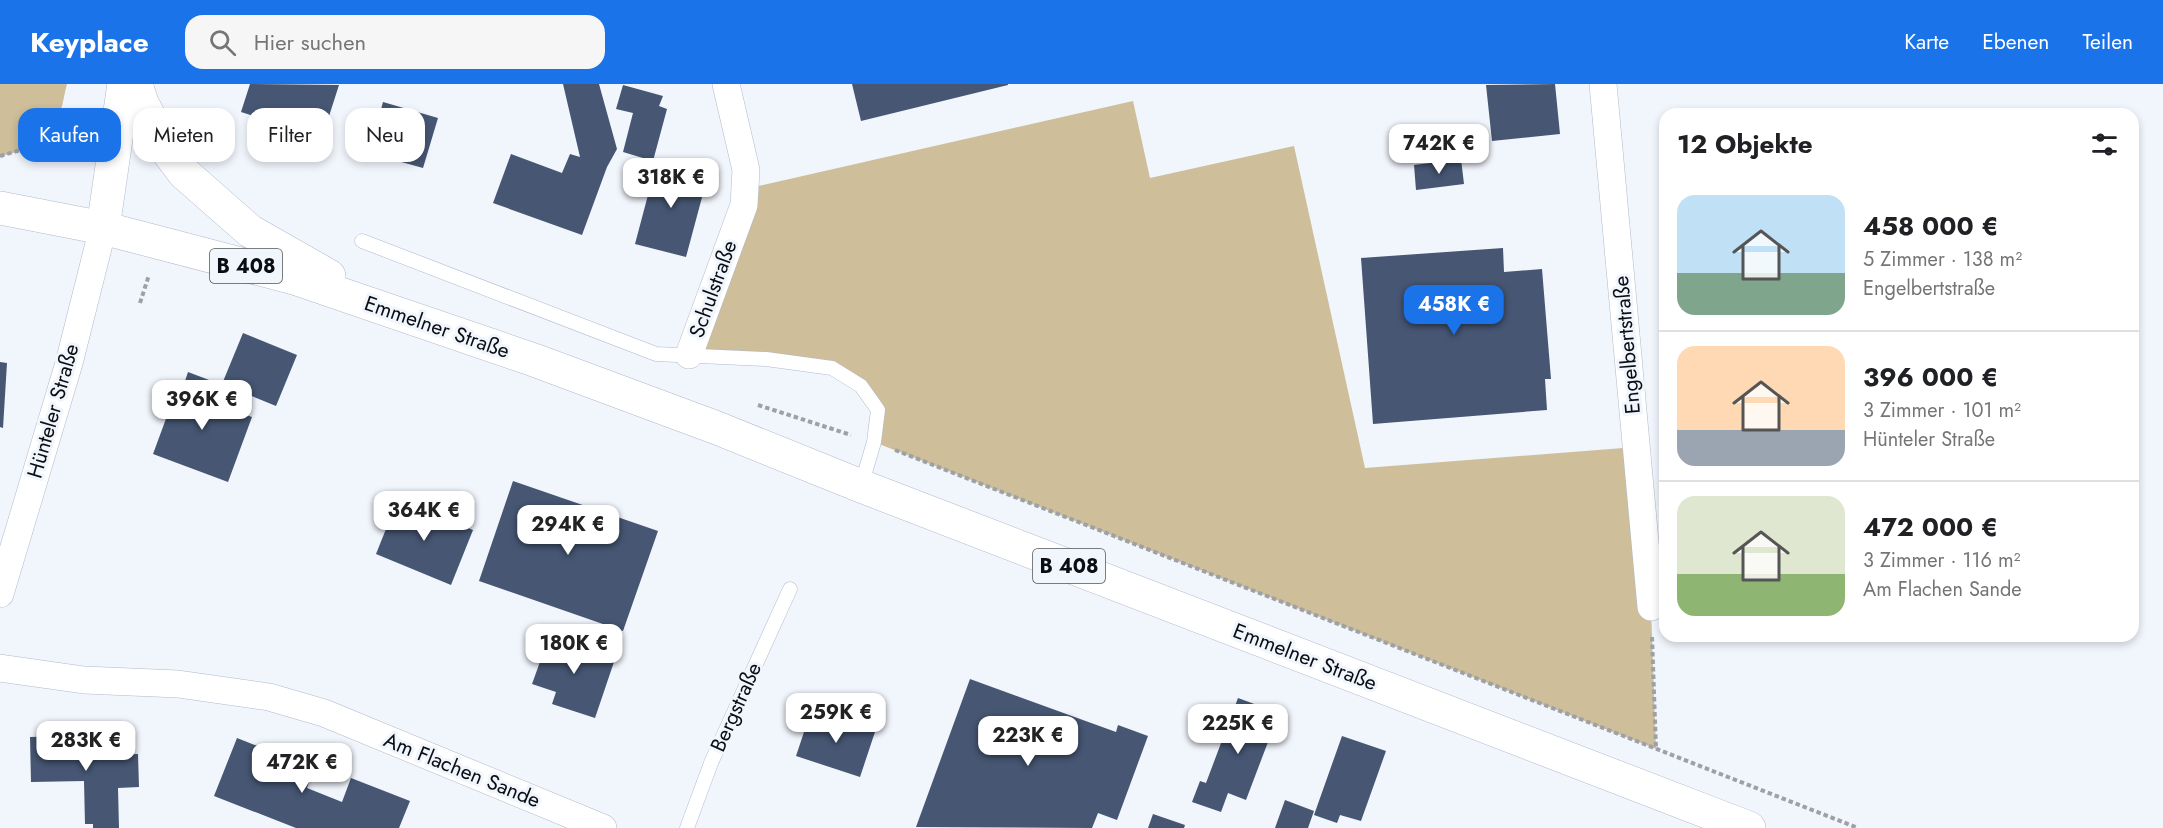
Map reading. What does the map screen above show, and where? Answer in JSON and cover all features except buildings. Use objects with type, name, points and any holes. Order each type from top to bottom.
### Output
[{"type":"main road","points":[[121,108],[124,84]]},
{"type":"main road","points":[[136,84],[142,103],[169,153],[184,172],[250,231],[387,309]]},
{"type":"main road","points":[[103,228],[113,162]]},
{"type":"main road","name":"Emmelner Straße","points":[[0,208],[103,228],[294,278],[534,360],[707,424],[861,486],[1749,828]]},
{"type":"street","name":"Schulstraße","points":[[689,355],[744,205],[746,170],[726,84]]},
{"type":"street","name":"Engelbertstraße","points":[[1603,84],[1651,607]]},
{"type":"street","name":"Hünteler Straße","points":[[0,594],[69,363],[103,228]]},
{"type":"street","name":"Am Flachen Sande","points":[[0,668],[84,680],[178,684],[269,697],[324,713],[603,828]]},
{"type":"lane","points":[[362,241],[656,354],[766,359],[832,368],[861,386],[878,410],[874,442],[861,486]]},
{"type":"lane","name":"Bergstraße","points":[[687,828],[711,763],[790,589]]},
{"type":"path","points":[[0,156],[18,151]]},
{"type":"path","points":[[752,403],[874,442],[1858,828]]},
{"type":"path","points":[[1651,607],[1657,792]]},
{"type":"shaded area","points":[[0,84],[67,84],[61,108],[18,108],[18,151],[0,156]]},
{"type":"shaded area","points":[[1133,101],[1150,178],[1294,146],[1365,468],[1636,447],[1651,607],[1656,749],[874,442],[878,410],[832,368],[689,355],[745,189]]}]
